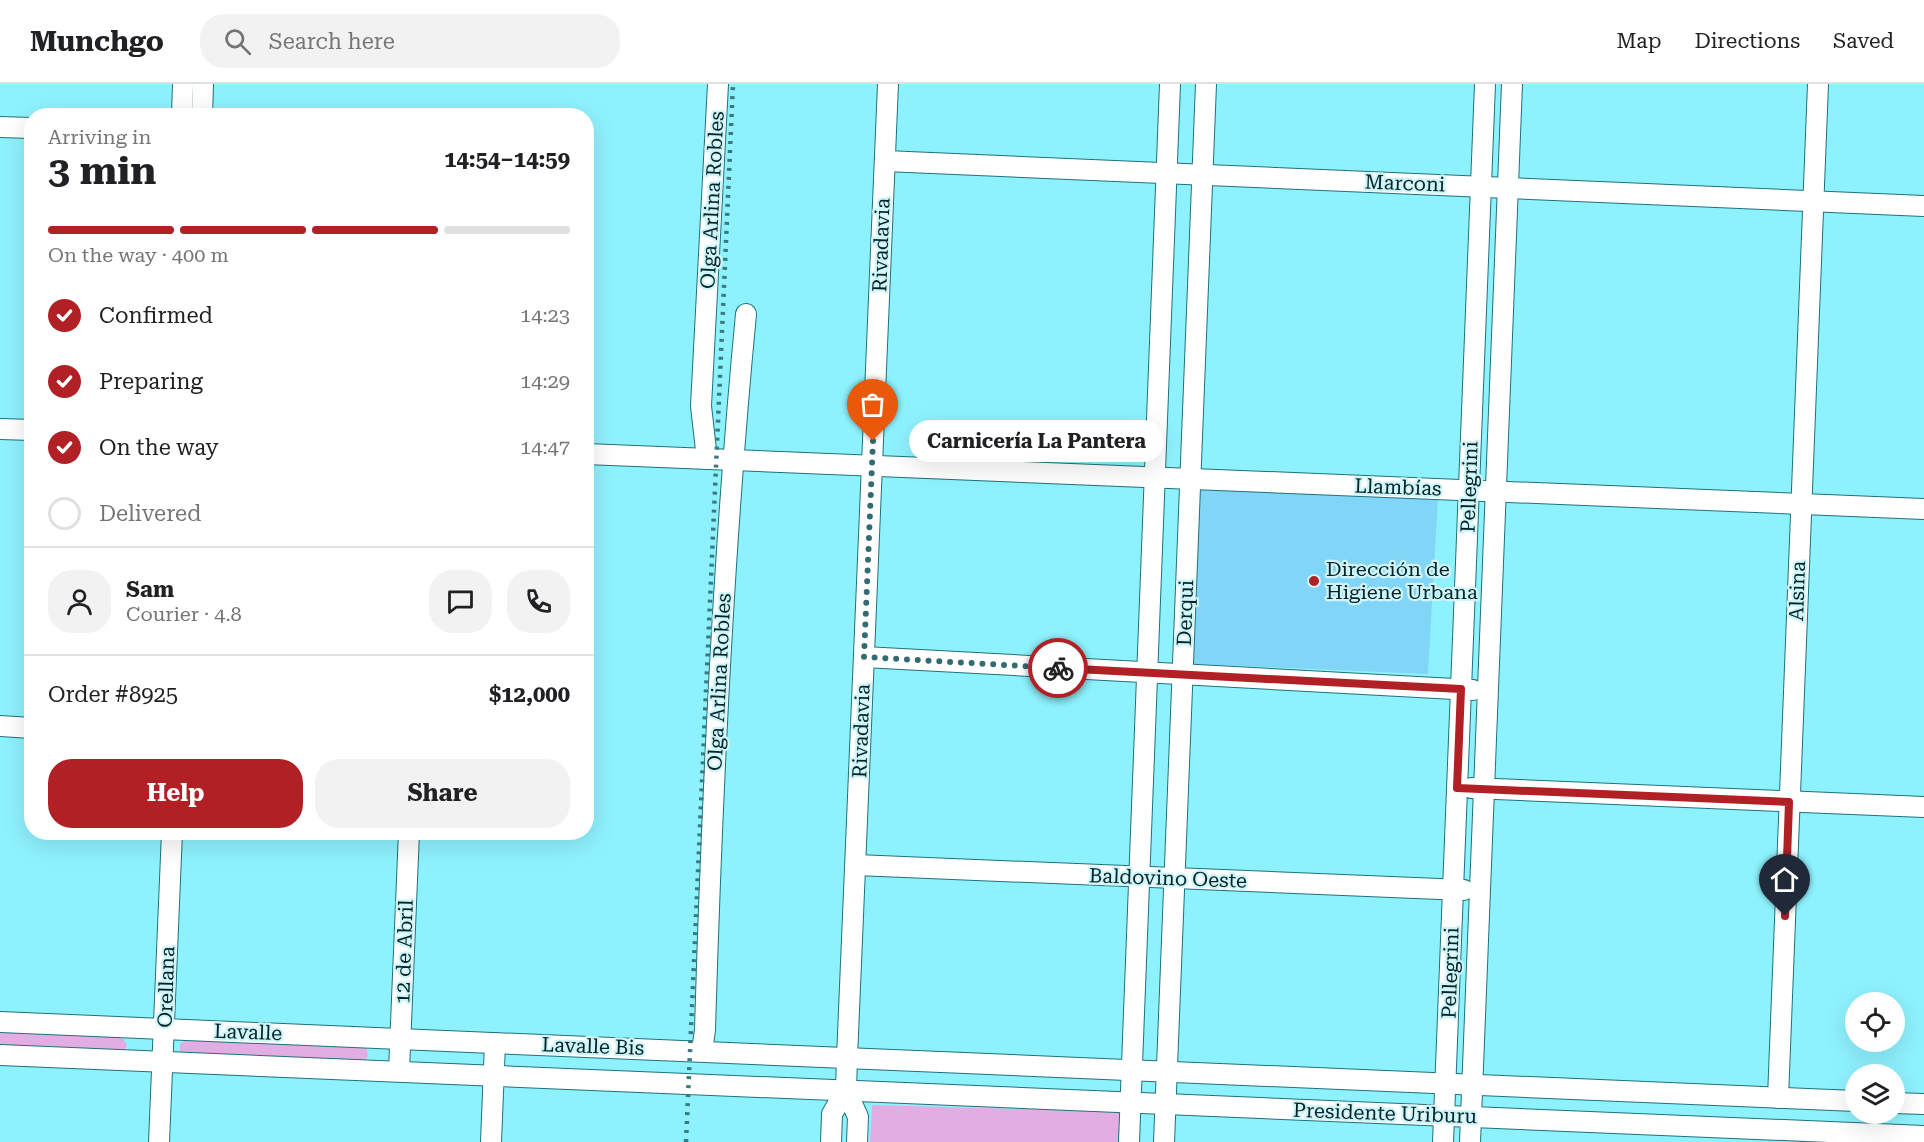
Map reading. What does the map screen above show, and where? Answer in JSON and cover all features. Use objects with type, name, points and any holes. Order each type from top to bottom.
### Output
[{"type":"street","points":[[182,108],[183,84]]},
{"type":"street","points":[[202,108],[203,84]]},
{"type":"street","name":"Olga Arlina Robles","points":[[718,84],[701,406],[718,459]]},
{"type":"street","name":"Rivadavia","points":[[857,1142],[858,1117],[846,1090],[888,84]]},
{"type":"street","name":"Derqui","points":[[1130,1142],[1170,84]]},
{"type":"street","name":"Derqui","points":[[1164,1142],[1206,84]]},
{"type":"street","name":"Pellegrini","points":[[1443,1142],[1485,84]]},
{"type":"street","name":"Pellegrini","points":[[1470,1142],[1512,84]]},
{"type":"street","name":"Alsina","points":[[1778,1098],[1818,84]]},
{"type":"street","points":[[0,127],[24,128]]},
{"type":"street","name":"Marconi","points":[[885,161],[1924,206]]},
{"type":"street","name":"Olga Arlina Robles","points":[[696,1050],[705,1030],[713,792],[718,459],[746,314]]},
{"type":"street","points":[[0,429],[24,430]]},
{"type":"street","name":"Llambías","points":[[594,454],[1924,509]]},
{"type":"street","points":[[864,657],[1488,690]]},
{"type":"street","points":[[0,726],[24,728]]},
{"type":"street","points":[[1457,788],[1924,807]]},
{"type":"street","name":"Orellana","points":[[159,1142],[172,840]]},
{"type":"street","name":"12 de Abril","points":[[399,1071],[410,840]]},
{"type":"street","name":"Baldovino Oeste","points":[[856,865],[1480,891]]},
{"type":"street","name":"Lavalle","points":[[0,1022],[495,1043]]},
{"type":"street","points":[[491,1142],[495,1043]]},
{"type":"street","name":"Lavalle Bis","points":[[495,1043],[847,1058]]},
{"type":"street","name":"Lavalle","points":[[0,1055],[494,1075]]},
{"type":"street","name":"Presidente Uriburu","points":[[847,1058],[1845,1101]]},
{"type":"street","name":"Lavalle Bis","points":[[494,1075],[846,1090]]},
{"type":"street","name":"Rivadavia","points":[[831,1142],[832,1114],[846,1090]]},
{"type":"street","name":"Presidente Uriburu","points":[[846,1090],[1444,1115],[1761,1136],[1924,1136]]},
{"type":"street","points":[[1761,1136],[1762,1108],[1778,1098],[1795,1108],[1793,1136]]},
{"type":"street","points":[[1905,1103],[1924,1104]]},
{"type":"shaded area","points":[[0,1032],[122,1037],[127,1045],[123,1052],[0,1048]]},
{"type":"shaded area","points":[[187,1039],[366,1046],[368,1056],[365,1061],[180,1053],[180,1044]]},
{"type":"shaded area","points":[[872,1105],[1120,1112],[1119,1142],[870,1142]]},
{"type":"building","name":"Dirección de Higiene Urbana","points":[[1199,490],[1438,497],[1428,674],[1193,664]]},
{"type":"railway","points":[[686,1142],[733,84]]},
{"type":"way so far","points":[[873,441],[864,657],[1058,668]]},
{"type":"place","name":"Carnicería La Pantera","points":[[873,441]]},
{"type":"place","name":"Dirección de Higiene Urbana","points":[[1314,581]]},
{"type":"route","points":[[1058,668],[1461,689],[1457,788],[1789,802],[1785,916]]}]
